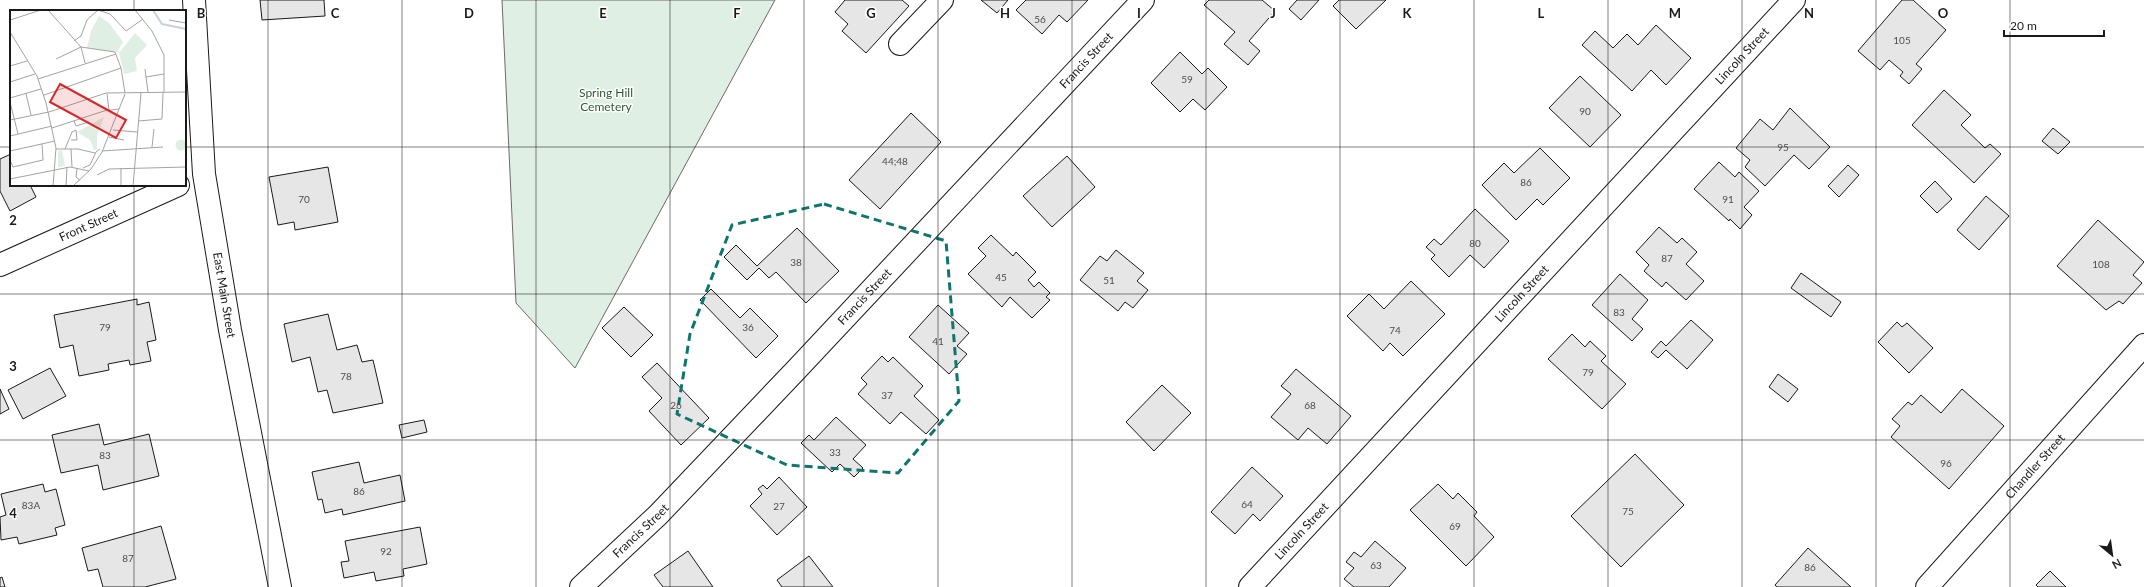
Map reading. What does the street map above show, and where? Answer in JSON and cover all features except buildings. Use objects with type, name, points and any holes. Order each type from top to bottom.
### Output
[{"type":"street","name":"East Main Street","points":[[194,0],[194,178],[230,330],[280,587]]},
{"type":"street","points":[[900,44],[942,0]]},
{"type":"street","name":"Francis Street","points":[[581,587],[658,515],[776,392],[1142,0]]},
{"type":"street","name":"Lincoln Street","points":[[1250,587],[1794,0]]},
{"type":"street","name":"Front Street","points":[[0,265],[176,186]]},
{"type":"street","name":"Chandler Street","points":[[1927,587],[2144,345]]},
{"type":"highlighted area","points":[[824,204],[946,241],[959,401],[898,473],[787,465],[677,414],[690,334],[732,225]]},
{"type":"green space","name":"Spring Hill Cemetery","points":[[502,0],[775,0],[575,368],[516,303]]}]
